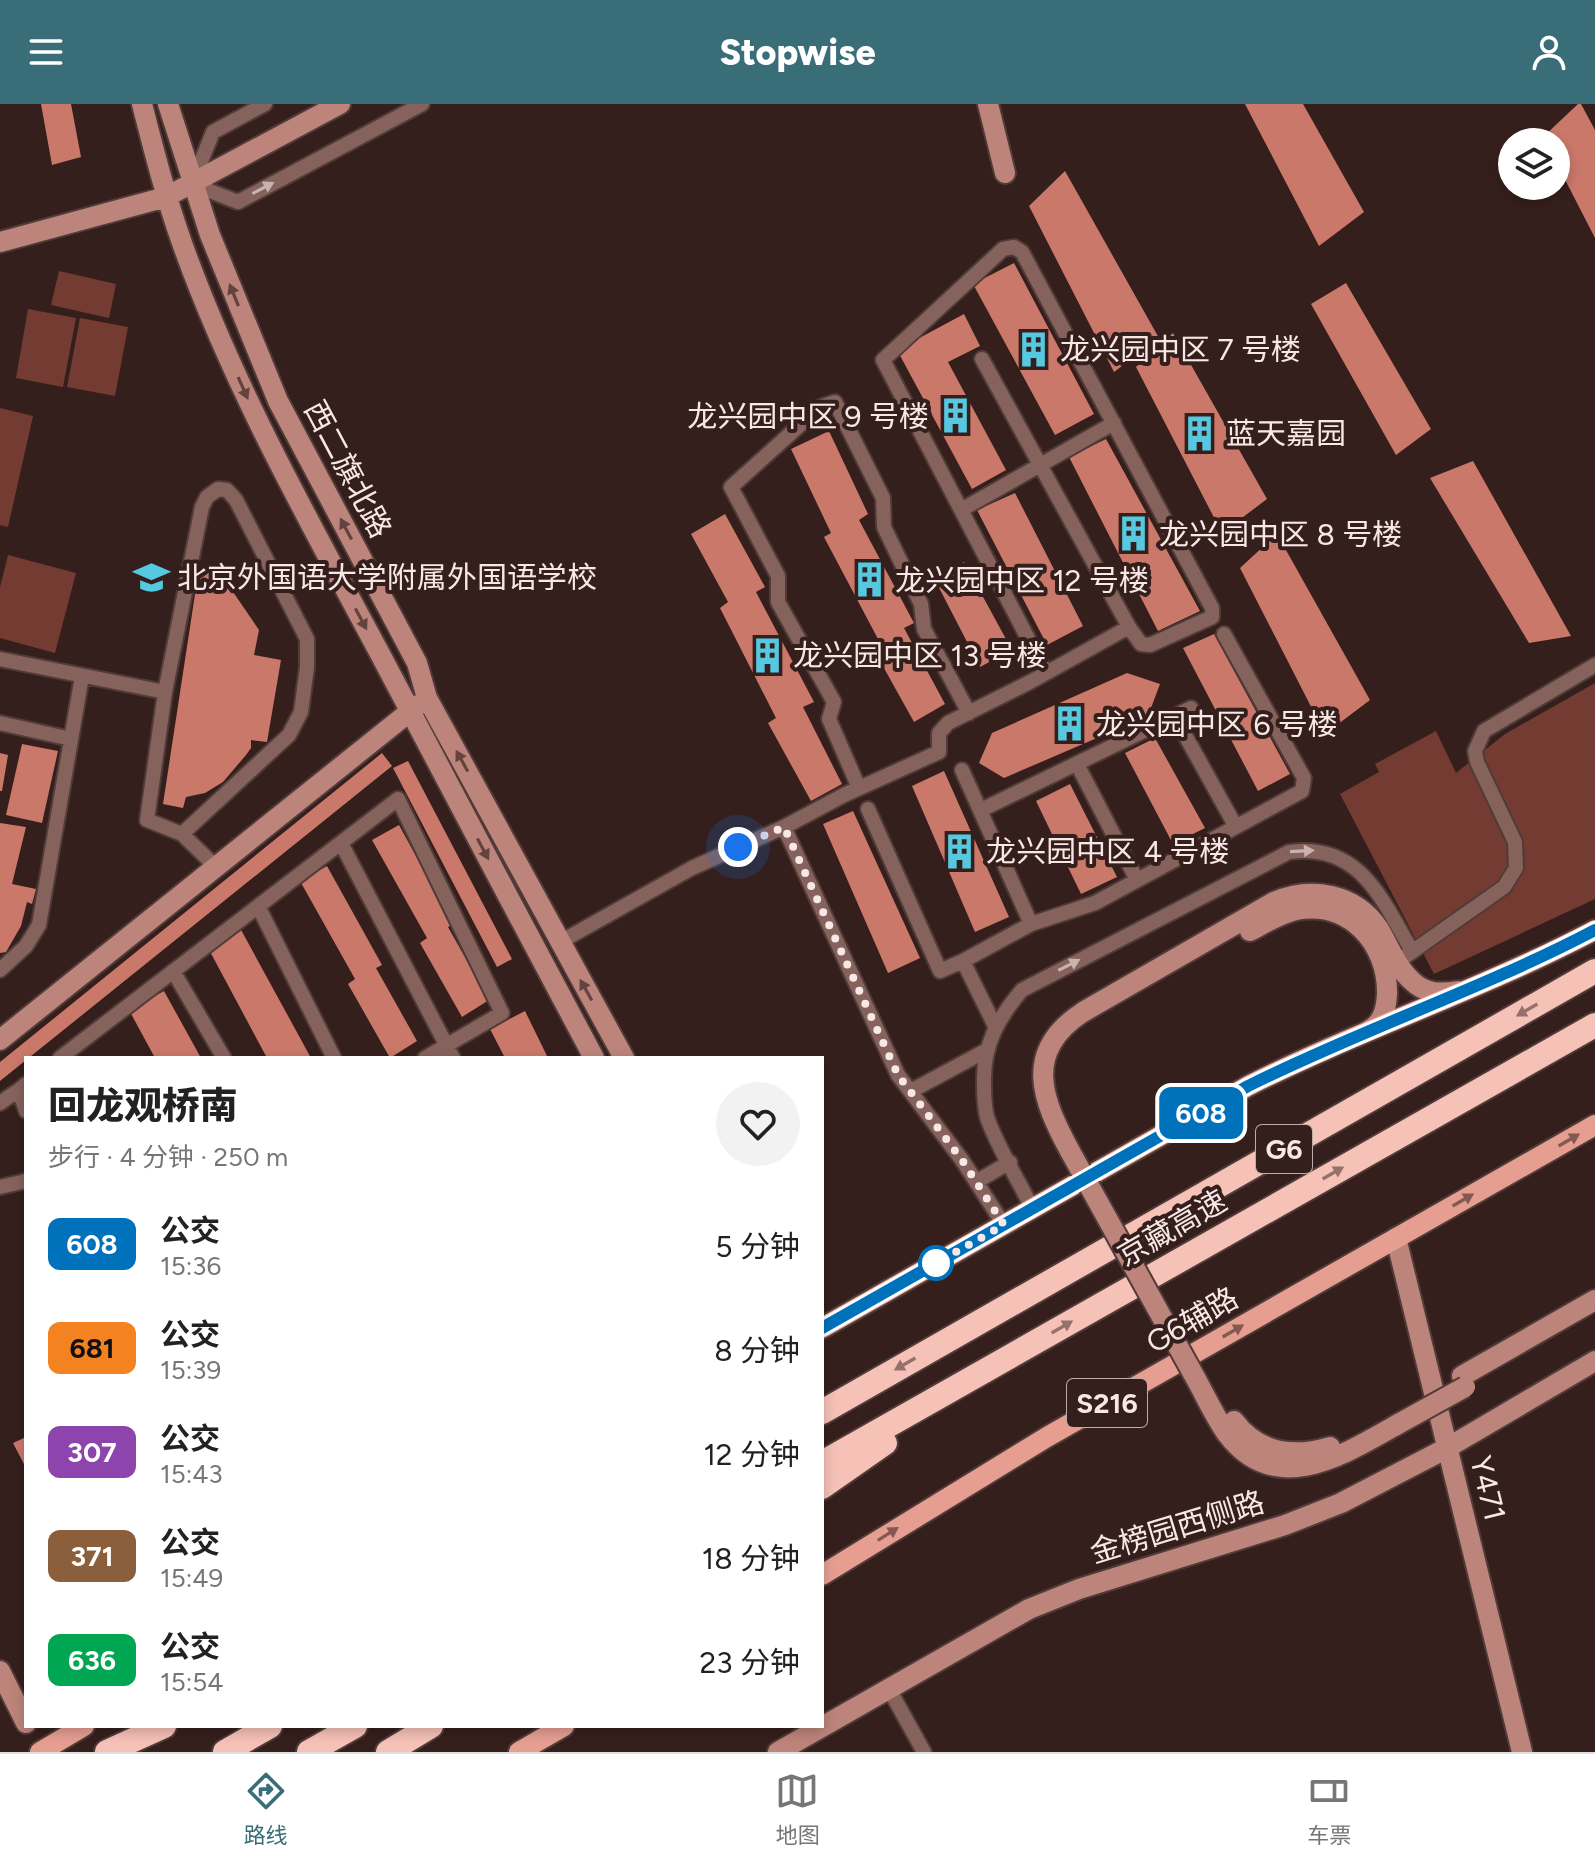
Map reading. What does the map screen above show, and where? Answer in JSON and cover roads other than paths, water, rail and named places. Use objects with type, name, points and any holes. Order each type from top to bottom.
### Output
[{"type":"highway","name":"京藏高速","points":[[824,1411],[1595,971]]},
{"type":"highway","name":"京藏高速","points":[[824,1462],[1595,1025]]},
{"type":"highway","name":"京藏高速","points":[[973,1326],[1244,1172]]},
{"type":"highway","points":[[824,1486],[995,1366]]},
{"type":"highway","points":[[107,1752],[160,1728]]},
{"type":"highway","points":[[225,1752],[267,1728]]},
{"type":"highway","points":[[309,1752],[351,1728]]},
{"type":"highway","points":[[388,1752],[428,1728]]},
{"type":"main road","name":"西二旗北路","points":[[142,104],[166,197],[210,315],[256,415],[593,1056]]},
{"type":"main road","name":"西二旗北路","points":[[168,104],[210,235],[278,401],[417,663],[427,698],[623,1056]]},
{"type":"main road","points":[[0,242],[166,197],[340,104]]},
{"type":"main road","points":[[988,104],[1005,173]]},
{"type":"main road","points":[[0,1040],[427,698]]},
{"type":"main road","points":[[1466,989],[1449,993],[1428,991],[1411,981],[1405,956],[1364,911],[1332,895],[1301,894],[1274,902],[1083,1012],[1060,1032],[1047,1051],[1043,1064],[1043,1092],[1047,1105],[1076,1151],[1201,1376],[1234,1442],[1254,1458],[1279,1467],[1303,1467],[1330,1460],[1595,1300]]},
{"type":"main road","points":[[1076,1151],[1057,1093],[1057,1066],[1066,1044],[1099,1016],[1283,914],[1304,909],[1330,910],[1350,919],[1371,938],[1383,965],[1387,998],[1381,1020],[1368,1031]]},
{"type":"main road","points":[[824,1327],[1248,1086],[1595,930]]},
{"type":"main road","name":"G6辅路","points":[[824,1574],[1047,1437],[1595,1125]]},
{"type":"main road","name":"Y471","points":[[1396,1238],[1522,1752]]},
{"type":"main road","points":[[1463,1381],[1595,1314]]},
{"type":"main road","name":"金榜园西侧路","points":[[824,1726],[1029,1609],[1054,1598],[1313,1515],[1368,1490],[1447,1448],[1595,1361]]},
{"type":"main road","points":[[0,1671],[24,1719]]},
{"type":"main road","points":[[28,1728],[40,1752],[81,1728]]},
{"type":"main road","points":[[519,1752],[561,1728]]},
{"type":"main road","name":"金榜园西侧路","points":[[778,1752],[820,1728]]},
{"type":"street","points":[[265,104],[213,132],[192,184],[238,202],[422,104]]},
{"type":"street","points":[[982,359],[1141,644],[1150,645],[1212,617],[1212,608],[1022,252],[1014,247],[1003,249],[883,360],[1046,673]]},
{"type":"street","points":[[859,788],[829,719],[834,702],[778,602],[778,576],[731,487],[820,407],[835,402],[883,498],[884,527],[921,604],[924,629],[969,713]]},
{"type":"street","points":[[961,510],[1114,423]]},
{"type":"street","points":[[182,834],[289,735],[301,712],[303,697],[307,639],[236,500],[227,490],[218,489],[207,497],[202,507],[165,692],[147,820],[182,834],[216,867]]},
{"type":"street","points":[[560,942],[692,868],[939,752],[939,733],[948,723],[1129,627]]},
{"type":"street","points":[[868,809],[940,971],[1031,924],[1095,903],[1302,791],[1304,778],[1224,634]]},
{"type":"street","points":[[0,659],[165,692]]},
{"type":"street","points":[[1032,1208],[988,1119],[984,1072],[995,1026],[1022,990],[1289,852],[1321,851],[1357,869],[1370,880],[1380,894],[1405,956],[1504,887],[1516,868],[1515,842],[1477,762],[1475,751],[1484,731],[1595,665]]},
{"type":"street","points":[[0,970],[26,946],[39,925],[82,676]]},
{"type":"street","points":[[981,810],[1191,708]]},
{"type":"street","points":[[1175,717],[1236,827]]},
{"type":"street","points":[[0,723],[71,739]]},
{"type":"street","points":[[1077,764],[1137,880]]},
{"type":"street","points":[[962,770],[1031,924]]},
{"type":"street","points":[[63,1056],[398,799],[502,1013],[449,1052],[341,843]]},
{"type":"street","points":[[784,827],[898,1075],[1004,1225]]},
{"type":"street","points":[[258,906],[333,1056]]},
{"type":"street","points":[[963,961],[995,1026]]},
{"type":"street","points":[[173,971],[223,1056]]},
{"type":"street","points":[[911,1091],[987,1050]]},
{"type":"street","points":[[0,1103],[22,1087]]},
{"type":"street","points":[[976,1182],[1010,1162]]},
{"type":"street","points":[[0,1187],[24,1181]]},
{"type":"street","points":[[889,1689],[924,1752]]},
{"type":"place","name":"龙兴园中区 7 号楼","points":[[1034,349]]},
{"type":"place","name":"龙兴园中区 9 号楼","points":[[955,416]]},
{"type":"place","name":"蓝天嘉园","points":[[1200,433]]},
{"type":"place","name":"龙兴园中区 8 号楼","points":[[1133,534]]},
{"type":"place","name":"北京外国语大学附属外国语学校","points":[[151,577]]},
{"type":"place","name":"龙兴园中区 12 号楼","points":[[869,580]]},
{"type":"place","name":"龙兴园中区 13 号楼","points":[[767,655]]},
{"type":"place","name":"龙兴园中区 6 号楼","points":[[1070,724]]},
{"type":"place","name":"龙兴园中区 4 号楼","points":[[960,851]]}]
